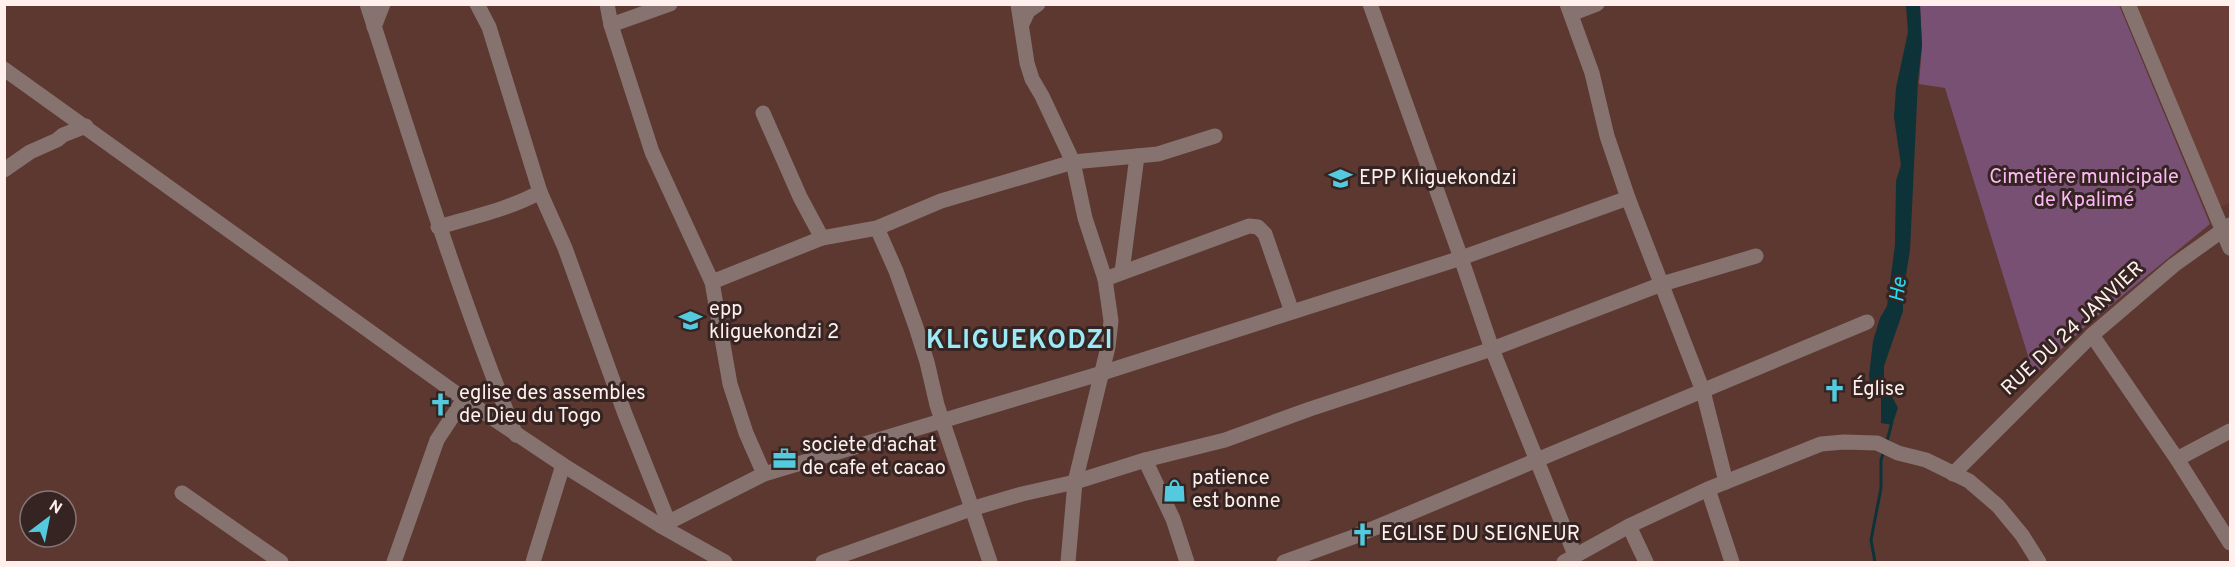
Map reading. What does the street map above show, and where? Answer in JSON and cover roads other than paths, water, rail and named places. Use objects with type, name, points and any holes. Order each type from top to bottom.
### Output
[{"type":"street","points":[[367,4],[438,226],[480,345],[516,435]]},
{"type":"street","points":[[374,27],[383,4]]},
{"type":"street","points":[[477,4],[489,27],[540,192],[566,248],[664,523]]},
{"type":"street","points":[[607,4],[611,25],[652,152],[712,282],[730,384],[746,433],[764,474]]},
{"type":"street","points":[[611,25],[670,4]]},
{"type":"street","points":[[1018,4],[1027,63],[1032,79],[1073,162],[1085,218],[1105,279],[1111,321],[1075,482],[1068,562]]},
{"type":"street","points":[[1022,24],[1028,11],[1038,4]]},
{"type":"street","points":[[1370,4],[1492,350],[1535,460],[1569,559],[1629,525],[1708,489],[1821,444],[1844,442],[1882,445],[1898,453],[1926,460],[1969,481],[1998,506],[2022,535],[2039,562]]},
{"type":"street","points":[[1597,4],[1569,9],[1592,73],[1607,136],[1628,198],[1703,391],[1726,482]]},
{"type":"street","points":[[2128,4],[2226,227],[2230,248]]},
{"type":"street","points":[[4,69],[516,435],[725,562]]},
{"type":"street","points":[[763,113],[800,197],[822,238]]},
{"type":"street","points":[[4,171],[30,152],[86,126]]},
{"type":"street","points":[[712,282],[822,238],[877,228],[940,201],[1073,162],[1158,154],[1215,136]]},
{"type":"street","points":[[1122,272],[1137,156]]},
{"type":"street","points":[[438,226],[495,210],[540,192]]},
{"type":"street","points":[[664,523],[764,474],[1100,374],[1461,258],[1628,198]]},
{"type":"street","points":[[1105,279],[1249,226],[1258,227],[1265,234],[1292,312]]},
{"type":"street","name":"RUE DU 24 JANVIER","points":[[1953,474],[2092,334],[2150,284],[2226,227]]},
{"type":"street","points":[[877,228],[896,271],[916,327],[971,509],[990,562]]},
{"type":"street","points":[[823,562],[971,509],[1075,482],[1144,460],[1225,440],[1310,409],[1492,350],[1662,284],[1756,256]]},
{"type":"street","points":[[1284,562],[1353,537],[1867,322]]},
{"type":"street","points":[[2092,334],[2177,459],[2230,543]]},
{"type":"street","points":[[394,562],[437,440],[464,399]]},
{"type":"street","points":[[2177,459],[2230,431]]},
{"type":"street","points":[[1144,460],[1173,519],[1187,562]]},
{"type":"street","points":[[532,562],[563,465]]},
{"type":"street","points":[[1708,489],[1732,562]]},
{"type":"street","points":[[182,493],[281,562]]},
{"type":"street","points":[[1629,525],[1646,562]]},
{"type":"water","points":[[1906,5],[1920,5],[1922,45],[1918,80],[1910,250],[1903,293],[1903,311],[1884,366],[1884,381],[1898,408],[1892,425],[1881,423],[1881,398],[1871,391],[1869,376],[1873,341],[1880,318],[1887,306],[1895,245],[1896,181],[1901,165],[1894,117],[1896,88],[1908,32]]},
{"type":"waterway","name":"He","points":[[1887,441],[1892,422]]},
{"type":"waterway","name":"He","points":[[1875,562],[1871,540],[1881,488],[1881,460],[1884,451]]},
{"type":"place","name":"EPP Kliguekondzi","points":[[1341,179]]},
{"type":"place","name":"epp kliguekondzi 2","points":[[691,321]]},
{"type":"place","name":"Église","points":[[1834,390]]},
{"type":"place","name":"eglise des assembles de Dieu du Togo","points":[[441,405]]},
{"type":"place","name":"societe d'achat de cafe et cacao","points":[[784,458]]},
{"type":"place","name":"patience est bonne","points":[[1174,491]]},
{"type":"place","name":"EGLISE DU SEIGNEUR","points":[[1363,535]]},
{"type":"district","name":"KLIGUEKODZI","points":[[1020,341]]},
{"type":"park label","name":"Cimetière municipale de Kpalimé","points":[[2084,190]]}]
